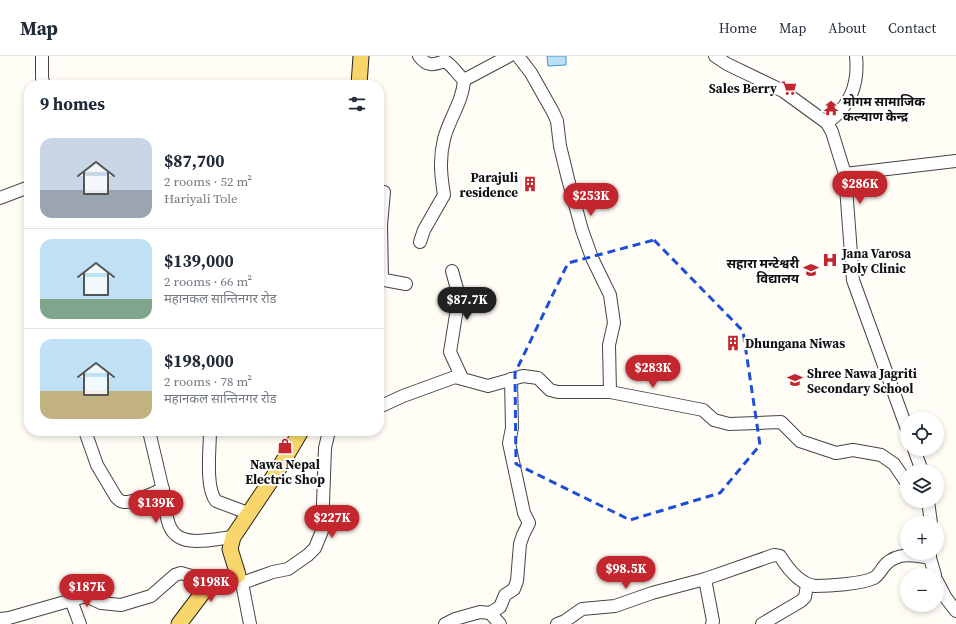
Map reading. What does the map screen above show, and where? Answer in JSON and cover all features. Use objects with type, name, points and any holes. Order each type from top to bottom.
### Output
[{"type":"main road","points":[[359,80],[361,56]]},
{"type":"main road","points":[[179,624],[200,594],[213,585],[240,579],[230,549],[233,537],[278,470],[298,436]]},
{"type":"main road","points":[[213,585],[231,553]]},
{"type":"street","points":[[42,56],[43,80]]},
{"type":"street","points":[[419,56],[423,62],[430,64],[444,61],[450,65],[464,80]]},
{"type":"street","points":[[464,80],[489,61],[509,56]]},
{"type":"street","points":[[518,56],[531,73],[554,112],[557,121],[560,146],[582,230],[592,258],[610,295],[614,323],[610,345],[610,392]]},
{"type":"street","points":[[715,56],[727,64],[776,86],[827,123],[832,132],[845,174],[853,280],[901,412]]},
{"type":"street","points":[[827,123],[836,116],[852,94],[858,69],[856,56]]},
{"type":"street","points":[[420,242],[429,219],[444,195],[440,170],[444,138],[464,89],[464,80]]},
{"type":"street","points":[[845,174],[956,161]]},
{"type":"street","points":[[0,198],[24,189]]},
{"type":"street","points":[[452,272],[459,296],[450,352],[462,378]]},
{"type":"street","points":[[384,280],[406,284]]},
{"type":"street","points":[[384,405],[448,378],[462,378],[488,386],[523,376],[538,378],[550,390],[558,392],[610,392],[703,410],[714,420],[729,424],[765,424],[781,422],[800,441],[836,452],[853,450],[881,455],[894,464],[900,474]]},
{"type":"street","points":[[445,624],[455,619],[480,612],[490,613],[500,607],[505,595],[514,589],[517,581],[520,544],[529,523],[524,513],[509,443],[512,428],[511,379]]},
{"type":"street","points":[[87,436],[97,465],[116,497],[120,501],[130,501],[163,489]]},
{"type":"street","points":[[150,436],[166,503],[166,515],[171,530],[182,540],[193,541],[233,537]]},
{"type":"street","points":[[210,436],[209,485],[212,497],[216,501],[248,513]]},
{"type":"street","points":[[250,624],[240,579],[288,569],[308,555],[315,548],[322,531],[325,448],[328,436]]},
{"type":"street","points":[[557,624],[565,621],[582,609],[615,606],[652,593],[705,579],[774,555],[780,556],[785,564],[807,585],[824,586],[875,578],[886,563],[900,556]]},
{"type":"street","points":[[0,619],[9,618],[86,596],[101,603],[121,605],[151,596],[175,575],[181,573],[213,585]]},
{"type":"street","points":[[705,579],[713,620],[712,624]]},
{"type":"street","points":[[762,624],[801,601],[805,597],[807,585]]},
{"type":"street","points":[[944,594],[956,611]]},
{"type":"street","points":[[71,600],[80,624]]},
{"type":"street","points":[[490,613],[500,624]]},
{"type":"highlighted area","points":[[654,240],[743,331],[760,445],[720,493],[630,520],[516,464],[515,373],[568,263]]},
{"type":"water","points":[[547,56],[566,56],[566,65],[548,66]]},
{"type":"place","name":"Sales Berry","points":[[789,88]]},
{"type":"place","name":"मोगम सामाजिक कल्याण केन्द्र","points":[[831,108]]},
{"type":"place","name":"Parajuli residence","points":[[530,184]]},
{"type":"place","name":"Jana Varosa Poly Clinic","points":[[830,260]]},
{"type":"place","name":"सहारा मन्टेश्वरी विद्यालय","points":[[811,270]]},
{"type":"place","name":"Dhungana Niwas","points":[[733,343]]},
{"type":"place","name":"Shree Nawa Jagriti Secondary School","points":[[795,380]]},
{"type":"place","name":"Nawa Nepal Electric Shop","points":[[285,446]]}]
